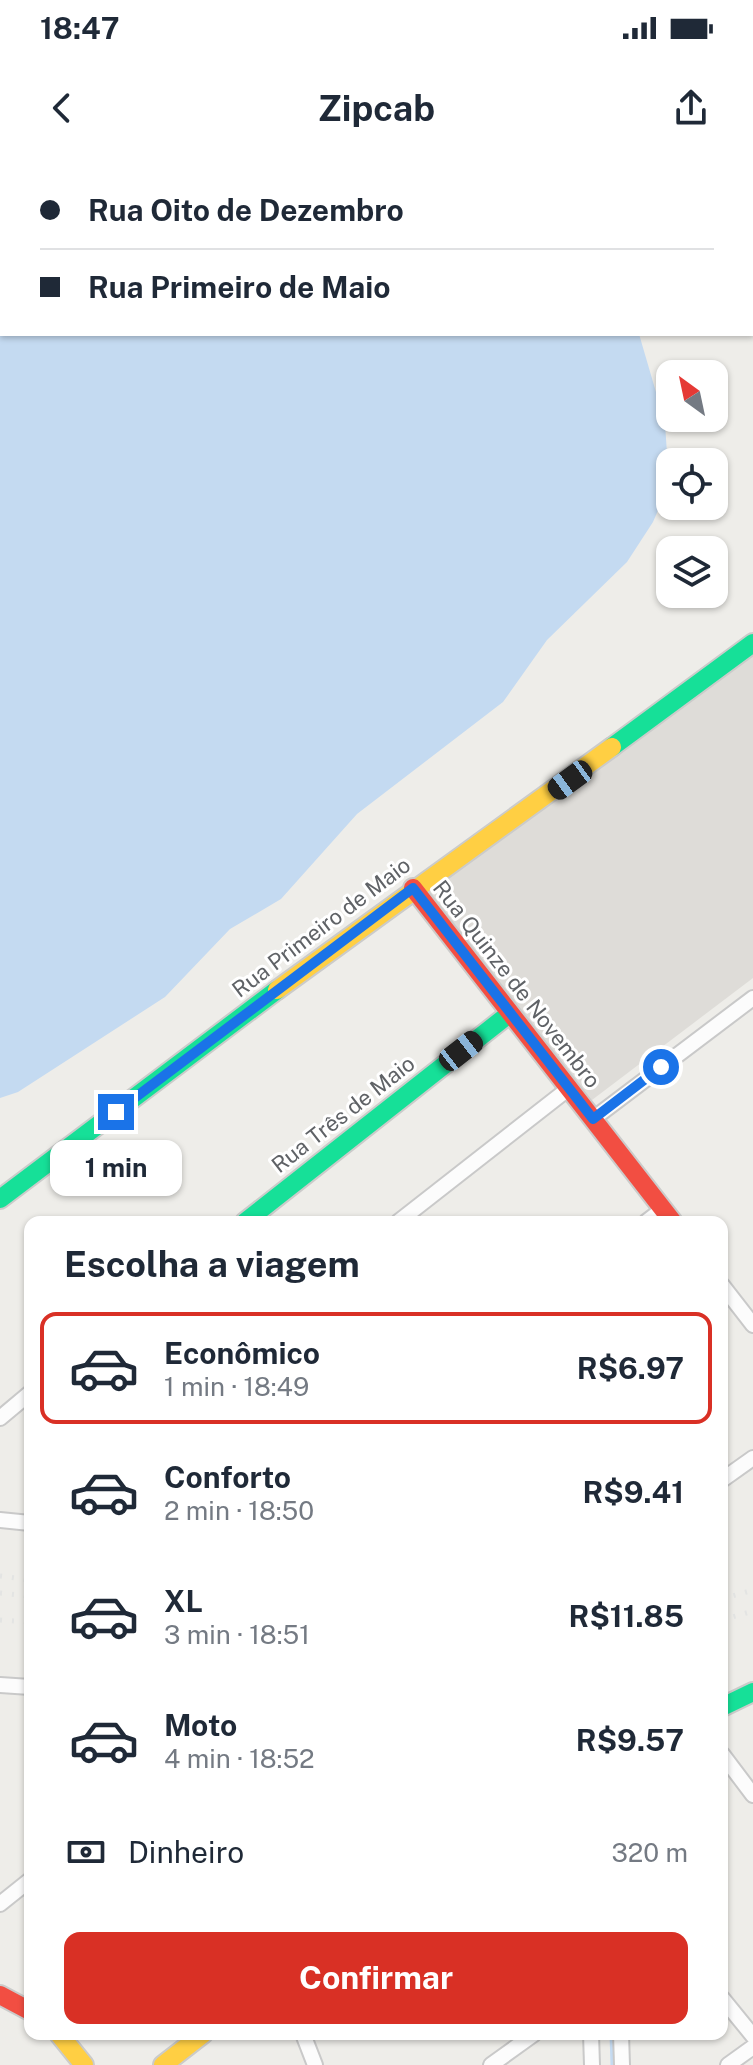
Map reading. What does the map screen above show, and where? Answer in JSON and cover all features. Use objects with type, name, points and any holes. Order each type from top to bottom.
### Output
[{"type":"main road","name":"Rua Primeiro de Maio","points":[[0,1199],[413,888],[524,813],[753,643]]},
{"type":"main road","name":"Rua Quinze de Novembro","points":[[413,888],[668,1216]]},
{"type":"main road","name":"Rua Três de Maio","points":[[253,1216],[509,1014]]},
{"type":"main road","points":[[728,1704],[753,1692]]},
{"type":"main road","points":[[0,1995],[24,2008]]},
{"type":"main road","points":[[64,2040],[84,2065]]},
{"type":"main road","points":[[163,2065],[195,2040]]},
{"type":"street","points":[[593,1119],[753,998]]},
{"type":"street","points":[[406,1216],[568,1089]]},
{"type":"street","points":[[728,1293],[753,1325]]},
{"type":"street","points":[[0,1418],[24,1398]]},
{"type":"street","points":[[728,1476],[753,1458]]},
{"type":"street","points":[[0,1520],[24,1522]]},
{"type":"street","points":[[0,1685],[24,1687]]},
{"type":"street","points":[[728,1762],[753,1795]]},
{"type":"street","points":[[0,1904],[24,1885]]},
{"type":"street","points":[[728,2005],[753,2036]]},
{"type":"street","points":[[305,2040],[315,2065]]},
{"type":"street","points":[[491,2065],[526,2040]]},
{"type":"street","points":[[591,2040],[592,2065]]},
{"type":"street","points":[[621,2040],[622,2065]]},
{"type":"street","points":[[728,2065],[753,2047]]},
{"type":"shaded area","points":[[753,652],[753,978],[592,1100],[424,891]]},
{"type":"water","points":[[0,336],[640,336],[656,392],[656,432],[666,432],[667,448],[656,448],[656,515],[627,562],[547,640],[503,702],[357,814],[281,899],[230,929],[165,997],[18,1092],[0,1098]]},
{"type":"waterway","points":[[612,2040],[613,2065]]},
{"type":"railway","points":[[0,1576],[24,1579]]},
{"type":"railway","points":[[728,1597],[753,1590]]},
{"type":"railway","points":[[0,1593],[24,1595]]},
{"type":"railway","points":[[728,1618],[753,1611]]},
{"type":"railway","points":[[0,1620],[24,1622]]},
{"type":"traffic: fast","points":[[612,747],[753,643]]},
{"type":"traffic: fast","points":[[0,1199],[277,990]]},
{"type":"traffic: fast","points":[[253,1216],[509,1014]]},
{"type":"traffic: fast","points":[[728,1704],[753,1692]]},
{"type":"traffic: slow","points":[[277,990],[612,747]]},
{"type":"traffic: slow","points":[[64,2040],[84,2065]]},
{"type":"traffic: slow","points":[[163,2065],[195,2040]]},
{"type":"traffic: jam","points":[[413,888],[668,1216]]},
{"type":"traffic: jam","points":[[0,1995],[24,2008]]},
{"type":"route","points":[[116,1112],[413,888],[593,1119],[661,1067]]}]
